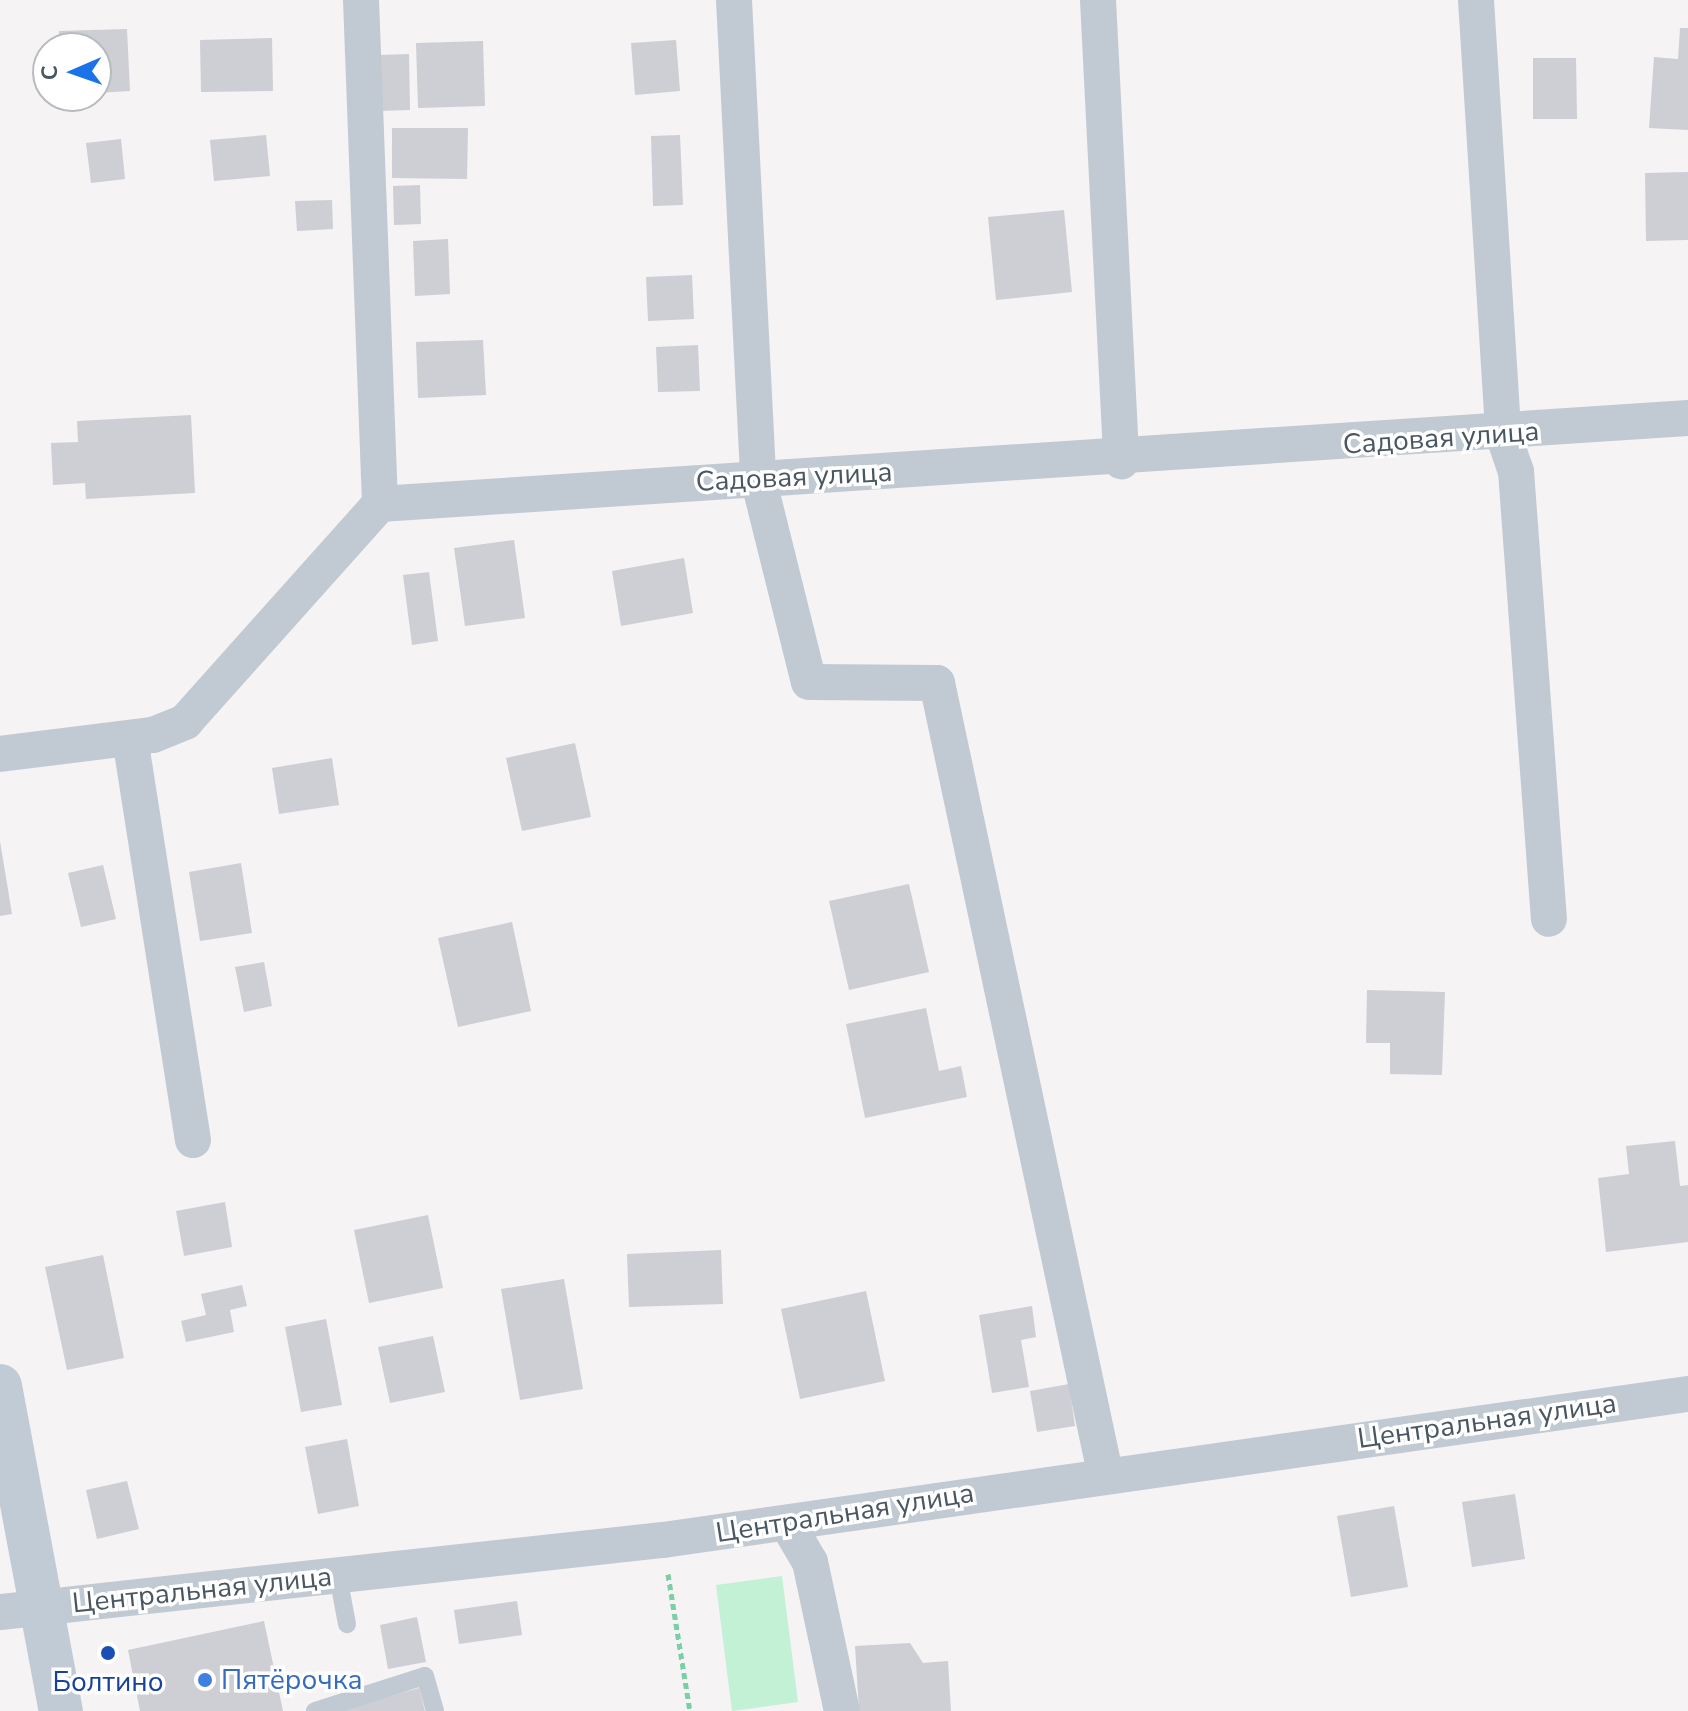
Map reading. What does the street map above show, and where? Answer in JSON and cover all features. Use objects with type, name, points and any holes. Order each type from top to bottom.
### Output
[{"type":"main road","points":[[0,1386],[21,1610],[61,1711]]},
{"type":"street","points":[[0,754],[130,738],[185,722],[223,687],[380,504],[361,0]]},
{"type":"street","points":[[734,0],[758,478],[809,682],[937,683],[1105,1473]]},
{"type":"street","points":[[1098,0],[1121,461]]},
{"type":"street","points":[[1476,0],[1503,434],[1516,471],[1549,919]]},
{"type":"street","name":"Садовая улица","points":[[380,504],[758,478],[1121,461],[1688,418]]},
{"type":"street","points":[[130,738],[193,1140]]},
{"type":"street","name":"Центральная улица","points":[[21,1610],[663,1540],[1105,1473],[1688,1394]]},
{"type":"street","points":[[787,1523],[810,1562],[842,1711]]},
{"type":"lane","points":[[338,1576],[347,1624]]},
{"type":"lane","points":[[315,1711],[425,1676],[435,1711]]},
{"type":"path","points":[[663,1540],[690,1711]]},
{"type":"green space","points":[[782,1576],[798,1702],[732,1711],[716,1585]]},
{"type":"building","points":[[1680,28],[1688,28],[1688,130],[1649,128],[1654,57],[1678,59]]},
{"type":"building","points":[[127,29],[130,91],[112,92],[112,32],[59,31]]},
{"type":"building","points":[[272,38],[273,91],[201,92],[200,40]]},
{"type":"building","points":[[676,40],[680,91],[635,95],[631,43]]},
{"type":"building","points":[[483,41],[485,106],[418,108],[416,43]]},
{"type":"building","points":[[409,54],[410,110],[380,111],[379,55]]},
{"type":"building","points":[[1533,58],[1576,58],[1577,119],[1533,119]]},
{"type":"building","points":[[392,128],[468,128],[467,179],[392,178]]},
{"type":"building","points":[[266,135],[270,176],[214,181],[210,140]]},
{"type":"building","points":[[680,135],[683,205],[653,206],[651,136]]},
{"type":"building","points":[[121,139],[125,179],[91,183],[86,143]]},
{"type":"building","points":[[1688,172],[1688,240],[1646,241],[1645,173]]},
{"type":"building","points":[[420,185],[421,224],[394,225],[393,186]]},
{"type":"building","points":[[332,200],[333,229],[297,231],[295,201]]},
{"type":"building","points":[[1064,210],[1072,292],[996,300],[988,217]]},
{"type":"building","points":[[448,239],[450,294],[415,296],[413,241]]},
{"type":"building","points":[[692,275],[694,319],[648,321],[646,277]]},
{"type":"building","points":[[483,340],[486,395],[418,398],[416,342]]},
{"type":"building","points":[[698,345],[700,391],[658,392],[656,347]]},
{"type":"building","points":[[191,415],[195,493],[86,499],[85,483],[53,485],[51,443],[78,442],[77,421]]},
{"type":"building","points":[[514,540],[525,618],[465,626],[454,548]]},
{"type":"building","points":[[684,558],[693,613],[621,626],[612,571]]},
{"type":"building","points":[[429,572],[438,641],[412,645],[403,575]]},
{"type":"building","points":[[575,743],[591,817],[522,831],[506,758]]},
{"type":"building","points":[[332,758],[339,805],[279,814],[272,768]]},
{"type":"building","points":[[0,841],[12,914],[0,916]]},
{"type":"building","points":[[241,863],[252,933],[200,941],[189,872]]},
{"type":"building","points":[[103,865],[116,919],[81,927],[68,873]]},
{"type":"building","points":[[909,884],[929,972],[849,990],[829,901]]},
{"type":"building","points":[[512,922],[531,1011],[458,1027],[438,938]]},
{"type":"building","points":[[264,962],[272,1006],[244,1012],[235,967]]},
{"type":"building","points":[[1367,990],[1445,992],[1442,1075],[1390,1074],[1390,1043],[1366,1043]]},
{"type":"building","points":[[926,1008],[939,1071],[961,1066],[967,1097],[865,1118],[846,1024]]},
{"type":"building","points":[[1675,1141],[1680,1186],[1688,1185],[1688,1242],[1606,1252],[1598,1178],[1629,1174],[1626,1146]]},
{"type":"building","points":[[225,1202],[232,1247],[184,1256],[176,1211]]},
{"type":"building","points":[[428,1215],[443,1288],[369,1303],[354,1230]]},
{"type":"building","points":[[721,1250],[723,1304],[629,1307],[627,1254]]},
{"type":"building","points":[[103,1255],[124,1358],[67,1370],[45,1267]]},
{"type":"building","points":[[564,1279],[583,1389],[520,1400],[501,1289]]},
{"type":"building","points":[[242,1285],[247,1306],[230,1310],[234,1332],[186,1342],[181,1321],[206,1315],[201,1294]]},
{"type":"building","points":[[866,1291],[885,1381],[800,1399],[781,1309]]},
{"type":"building","points":[[1032,1306],[1036,1337],[1021,1340],[1029,1387],[992,1393],[979,1315]]},
{"type":"building","points":[[326,1319],[342,1405],[301,1412],[285,1327]]},
{"type":"building","points":[[433,1336],[445,1392],[390,1403],[378,1347]]},
{"type":"building","points":[[1069,1384],[1075,1426],[1037,1432],[1030,1391]]},
{"type":"building","points":[[347,1439],[359,1506],[318,1514],[305,1447]]},
{"type":"building","points":[[127,1481],[139,1529],[97,1539],[86,1490]]},
{"type":"building","points":[[1515,1494],[1525,1559],[1472,1567],[1462,1502]]},
{"type":"building","points":[[1394,1506],[1408,1587],[1351,1597],[1337,1516]]},
{"type":"building","points":[[517,1601],[522,1635],[459,1644],[454,1610]]},
{"type":"building","points":[[417,1617],[426,1662],[388,1669],[380,1625]]},
{"type":"building","name":"Пятёрочка","points":[[264,1621],[283,1711],[140,1711],[128,1650]]},
{"type":"building","points":[[910,1643],[923,1663],[948,1661],[951,1711],[859,1711],[855,1646]]},
{"type":"building","points":[[419,1688],[425,1711],[338,1710]]},
{"type":"place","name":"Болтино","points":[[108,1653]]},
{"type":"place","name":"Пятёрочка","points":[[205,1680]]}]
